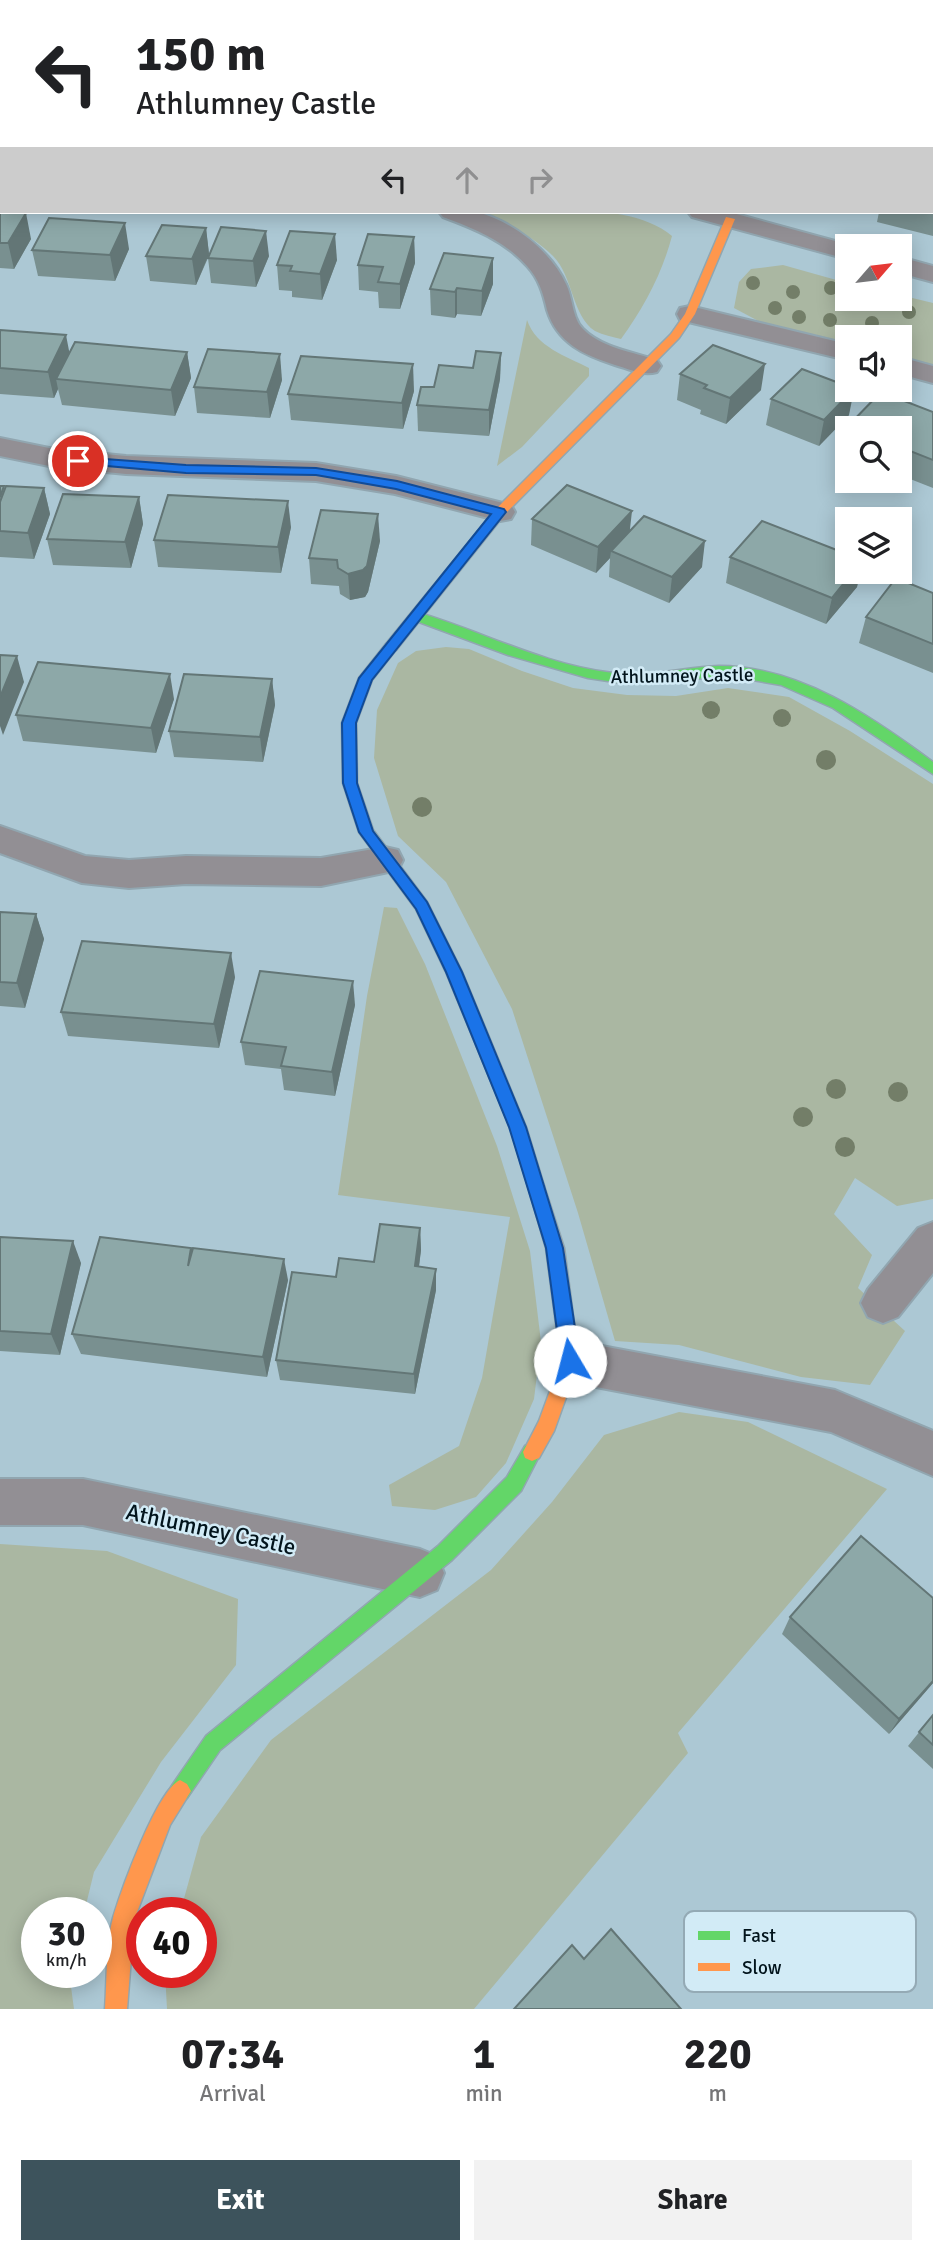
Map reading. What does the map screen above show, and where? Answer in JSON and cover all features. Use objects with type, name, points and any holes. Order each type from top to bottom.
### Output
[{"type":"street","points":[[458,214],[490,226],[538,261],[552,282],[565,321],[573,334],[591,345],[647,366]]},
{"type":"street","points":[[709,214],[835,248]]},
{"type":"street","points":[[116,2009],[123,1920],[162,1818],[213,1743],[445,1553],[514,1484],[547,1425],[570,1361],[555,1248],[517,1127],[454,972],[422,906],[366,832],[350,783],[349,723],[366,678],[499,512],[675,336],[690,314],[730,219]]},
{"type":"street","points":[[912,268],[933,274]]},
{"type":"street","points":[[690,314],[835,349]]},
{"type":"street","points":[[912,369],[933,375]]},
{"type":"street","points":[[0,447],[54,458],[126,466],[316,472],[397,485],[499,512]]},
{"type":"street","name":"Athlumney Castle","points":[[416,615],[564,669],[617,679],[670,677],[729,670],[763,674],[817,695],[933,769]]},
{"type":"street","points":[[0,839],[82,869],[129,874],[186,870],[321,872],[385,860]]},
{"type":"street","points":[[883,1303],[933,1241]]},
{"type":"street","points":[[570,1361],[835,1411],[933,1454]]},
{"type":"street","name":"Athlumney Castle","points":[[0,1502],[83,1502],[420,1573]]},
{"type":"green space","points":[[482,214],[616,214],[653,224],[672,236],[651,290],[621,339],[595,331],[587,324],[560,264],[553,256],[536,242]]},
{"type":"green space","points":[[783,265],[835,280],[835,312],[912,312],[912,298],[933,303],[933,365],[912,359],[912,325],[835,325],[835,340],[764,324],[734,308],[739,282],[751,269]]},
{"type":"green space","points":[[527,320],[537,337],[545,344],[589,368],[589,376],[522,447],[497,466]]},
{"type":"green space","points":[[446,647],[469,649],[573,688],[627,695],[676,696],[728,688],[789,697],[850,731],[933,784],[933,1199],[897,1206],[855,1178],[834,1214],[872,1255],[858,1288],[905,1331],[870,1385],[801,1377],[679,1345],[615,1341],[578,1213],[512,1009],[446,882],[398,836],[374,758],[377,710],[398,663],[416,651]]},
{"type":"green space","points":[[384,907],[397,908],[425,964],[497,1146],[530,1251],[541,1342],[534,1399],[506,1463],[476,1497],[435,1510],[392,1506],[389,1485],[459,1446],[482,1378],[510,1217],[338,1195],[367,996]]},
{"type":"green space","points":[[679,1412],[748,1422],[887,1489],[678,1733],[688,1753],[474,2009],[167,2009],[166,1988],[217,1988],[217,1897],[184,1897],[201,1837],[271,1740],[491,1570],[552,1502],[604,1435]]},
{"type":"green space","points":[[0,1544],[107,1551],[238,1599],[236,1665],[161,1762],[94,1872],[88,1897],[21,1897],[21,1988],[71,1988],[74,2009],[0,2009]]},
{"type":"building","points":[[0,214],[25,214],[8,243],[0,243]]},
{"type":"building","points":[[49,218],[125,223],[110,255],[32,250]]},
{"type":"building","points":[[162,225],[206,228],[192,259],[146,256]]},
{"type":"building","points":[[221,227],[266,231],[253,261],[208,258]]},
{"type":"building","points":[[290,231],[335,234],[320,274],[290,271],[292,266],[277,265]]},
{"type":"building","points":[[368,234],[414,237],[400,284],[378,282],[383,267],[358,265]]},
{"type":"building","points":[[444,253],[493,258],[482,291],[430,289]]},
{"type":"building","points":[[0,330],[66,335],[48,372],[0,368]]},
{"type":"building","points":[[75,342],[187,352],[171,390],[56,379]]},
{"type":"building","points":[[713,345],[765,364],[730,398],[704,388],[707,385],[680,374]]},
{"type":"building","points":[[208,349],[280,354],[267,392],[194,387]]},
{"type":"building","points":[[476,351],[501,353],[489,410],[417,405],[421,387],[434,387],[439,365],[473,368]]},
{"type":"building","points":[[301,356],[413,364],[402,403],[288,394]]},
{"type":"building","points":[[802,369],[835,381],[835,402],[841,402],[824,420],[771,399]]},
{"type":"building","points":[[871,402],[907,402],[933,412],[933,460],[912,452],[912,416],[858,416]]},
{"type":"building","points":[[567,485],[632,511],[598,547],[532,519]]},
{"type":"building","points":[[6,486],[44,488],[28,533],[0,531],[0,502]]},
{"type":"building","points":[[63,494],[139,497],[125,542],[47,539]]},
{"type":"building","points":[[168,495],[288,501],[278,547],[154,540]]},
{"type":"building","points":[[321,510],[378,514],[367,566],[363,570],[348,574],[338,568],[337,560],[309,558]]},
{"type":"building","points":[[644,516],[705,541],[672,577],[611,551]]},
{"type":"building","points":[[762,521],[835,549],[835,584],[843,584],[832,598],[730,557]]},
{"type":"building","points":[[891,584],[911,584],[933,593],[933,644],[866,617]]},
{"type":"building","points":[[0,655],[17,656],[0,697]]},
{"type":"building","points":[[38,662],[170,674],[151,728],[16,715]]},
{"type":"building","points":[[184,674],[272,679],[260,737],[169,731]]},
{"type":"building","points":[[0,912],[36,914],[17,983],[0,982]]},
{"type":"building","points":[[82,941],[231,953],[214,1024],[61,1012]]},
{"type":"building","points":[[260,971],[353,981],[332,1072],[281,1066],[286,1047],[241,1042]]},
{"type":"building","points":[[380,1224],[420,1228],[415,1266],[436,1269],[414,1374],[276,1360],[292,1272],[336,1277],[339,1258],[374,1262]]},
{"type":"building","points":[[0,1237],[73,1241],[51,1334],[0,1331]]},
{"type":"building","points":[[100,1237],[191,1248],[188,1266],[193,1248],[284,1259],[263,1357],[72,1334]]},
{"type":"building","points":[[861,1536],[933,1598],[933,1681],[899,1719],[790,1617]]},
{"type":"building","points":[[933,1715],[933,1745],[919,1732]]},
{"type":"building","points":[[611,1929],[681,2009],[514,2009],[572,1945],[584,1959]]},
{"type":"traffic: fast","points":[[416,616],[513,652],[588,674],[628,679],[730,671],[785,682],[838,705],[933,769]]},
{"type":"traffic: fast","points":[[391,647],[366,678],[349,723],[350,783],[366,832],[422,906],[454,972],[518,1127],[536,1186]]},
{"type":"traffic: fast","points":[[180,1791],[213,1743],[445,1553],[514,1484],[532,1452]]},
{"type":"traffic: slow","points":[[391,647],[500,512],[675,336],[690,314],[730,219]]},
{"type":"traffic: slow","points":[[532,1452],[547,1425],[570,1361],[555,1248],[536,1186]]},
{"type":"traffic: slow","points":[[116,2009],[123,1920],[162,1818],[180,1791]]},
{"type":"route","points":[[78,461],[186,469],[255,468],[316,472],[397,485],[499,512],[366,678],[349,723],[350,783],[366,832],[422,906],[454,972],[517,1127],[555,1248],[570,1361]]}]
